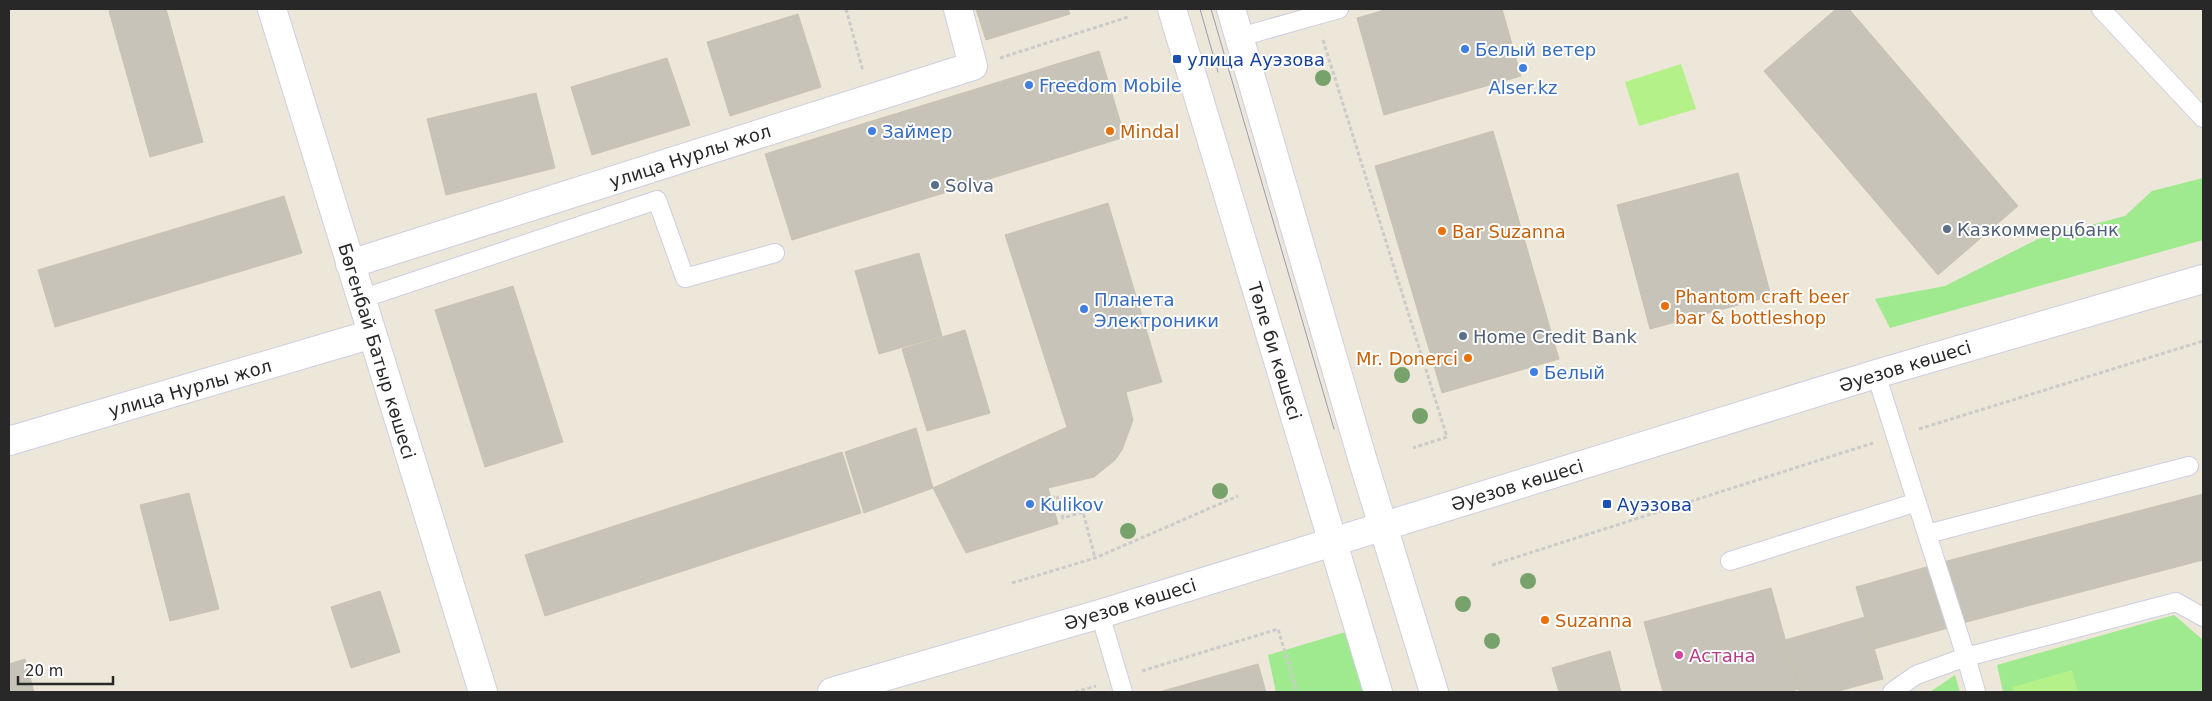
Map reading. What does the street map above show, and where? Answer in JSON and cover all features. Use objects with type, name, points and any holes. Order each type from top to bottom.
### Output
[{"type":"main road","name":"Бөгенбай Батыр көшесі","points":[[272,9],[483,692]]},
{"type":"main road","points":[[958,9],[973,66]]},
{"type":"main road","name":"Төле би көшесі","points":[[1172,9],[1378,692]]},
{"type":"main road","points":[[1231,9],[1363,462],[1434,692]]},
{"type":"main road","name":"улица Нурлы жол","points":[[350,264],[973,66]]},
{"type":"main road","name":"Әуезов көшесі","points":[[832,692],[1100,614],[1876,374],[2203,279]]},
{"type":"main road","name":"улица Нурлы жол","points":[[9,441],[372,334]]},
{"type":"lane","points":[[1240,37],[1339,9]]},
{"type":"lane","points":[[2101,9],[2203,118]]},
{"type":"lane","points":[[361,299],[658,200],[685,278],[775,253]]},
{"type":"lane","points":[[1876,374],[1976,692]]},
{"type":"lane","points":[[1927,534],[2189,466]]},
{"type":"lane","points":[[1730,561],[1917,502]]},
{"type":"lane","points":[[1892,692],[1916,675],[1966,657],[2176,602],[2203,616]]},
{"type":"lane","points":[[1100,614],[1121,685]]},
{"type":"path","points":[[846,9],[872,99]]},
{"type":"path","points":[[1315,16],[1447,437],[1413,448]]},
{"type":"path","points":[[973,66],[1128,17]]},
{"type":"path","points":[[1492,565],[1896,436],[2203,341]]},
{"type":"path","points":[[1051,498],[1057,496],[1063,518],[1083,512],[1095,558]]},
{"type":"path","points":[[1012,583],[1095,558],[1238,496]]},
{"type":"path","points":[[1075,692],[1121,685],[1278,629],[1296,692]]},
{"type":"green space","points":[[1681,64],[1696,109],[1639,126],[1625,82]]},
{"type":"green space","points":[[2203,178],[2203,240],[1890,328],[1875,299],[1945,286],[2038,239],[2125,216],[2152,191]]},
{"type":"green space","points":[[2174,615],[2203,640],[2203,692],[2003,692],[1997,665]]},
{"type":"green space","points":[[1359,628],[1371,692],[1276,692],[1268,655]]},
{"type":"green space","points":[[2072,670],[2078,692],[2014,692],[2012,687]]},
{"type":"green space","points":[[1955,675],[1960,692],[1930,692]]},
{"type":"building","points":[[117,9],[166,9],[203,142],[150,157],[109,11]]},
{"type":"building","points":[[976,9],[1068,9],[1070,14],[986,40]]},
{"type":"building","points":[[1388,9],[1502,9],[1521,76],[1384,115],[1357,18]]},
{"type":"building","points":[[1836,9],[1849,9],[2018,206],[1938,275],[1764,71]]},
{"type":"building","points":[[798,14],[821,87],[730,116],[707,42]]},
{"type":"building","points":[[1099,51],[1125,137],[792,240],[765,154]]},
{"type":"building","points":[[667,58],[690,125],[592,155],[571,87]]},
{"type":"building","points":[[536,93],[555,168],[446,195],[427,119]]},
{"type":"building","points":[[1493,131],[1559,359],[1442,393],[1375,166]]},
{"type":"building","points":[[1738,173],[1771,296],[1650,329],[1617,205]]},
{"type":"building","points":[[284,196],[302,253],[55,327],[38,270]]},
{"type":"building","name":"Планета Электроники","points":[[1108,203],[1162,382],[1126,392],[1133,420],[1122,450],[1115,460],[1094,477],[1048,488],[1058,524],[966,553],[933,488],[1067,427],[1005,235]]},
{"type":"building","points":[[919,253],[942,336],[879,354],[855,271]]},
{"type":"building","points":[[513,286],[563,442],[485,467],[435,310]]},
{"type":"building","points":[[965,330],[990,413],[927,431],[902,349]]},
{"type":"building","points":[[916,428],[933,488],[864,513],[845,452]]},
{"type":"building","points":[[842,452],[861,513],[545,616],[525,555]]},
{"type":"building","points":[[189,493],[219,609],[170,621],[140,505]]},
{"type":"building","points":[[2203,494],[2203,560],[1959,624],[1943,562]]},
{"type":"building","points":[[1930,566],[1948,628],[1874,649],[1856,587]]},
{"type":"building","points":[[1771,588],[1799,689],[1789,692],[1663,692],[1644,622]]},
{"type":"building","points":[[380,591],[400,652],[351,668],[331,607]]},
{"type":"building","points":[[1865,617],[1883,679],[1835,692],[1799,692],[1785,640]]},
{"type":"building","points":[[1610,651],[1621,692],[1559,692],[1552,668]]},
{"type":"building","points":[[25,659],[34,692],[9,692],[9,664]]},
{"type":"building","points":[[1258,664],[1266,692],[1159,692]]},
{"type":"tram line","points":[[1200,9],[1218,72]]},
{"type":"tram line","points":[[1211,9],[1334,429]]},
{"type":"place","name":"Белый ветер","points":[[1465,49]]},
{"type":"place","name":"улица Ауэзова","points":[[1177,59]]},
{"type":"place","name":"Alser.kz","points":[[1523,68]]},
{"type":"place","name":"Freedom Mobile","points":[[1029,85]]},
{"type":"place","name":"Займер","points":[[872,131]]},
{"type":"place","name":"Mindal","points":[[1110,131]]},
{"type":"place","name":"Solva","points":[[935,185]]},
{"type":"place","name":"Казкоммерцбанк","points":[[1947,229]]},
{"type":"place","name":"Bar Suzanna","points":[[1442,231]]},
{"type":"place","name":"Phantom craft beer bar & bottleshop","points":[[1665,306]]},
{"type":"place","name":"Планета Электроники","points":[[1084,309]]},
{"type":"place","name":"Home Credit Bank","points":[[1463,336]]},
{"type":"place","name":"Mr. Donerci","points":[[1468,358]]},
{"type":"place","name":"Белый","points":[[1534,372]]},
{"type":"place","name":"Kulikov","points":[[1030,504]]},
{"type":"place","name":"Ауэзова","points":[[1607,504]]},
{"type":"place","name":"Suzanna","points":[[1545,620]]},
{"type":"place","name":"Астана","points":[[1679,655]]}]
